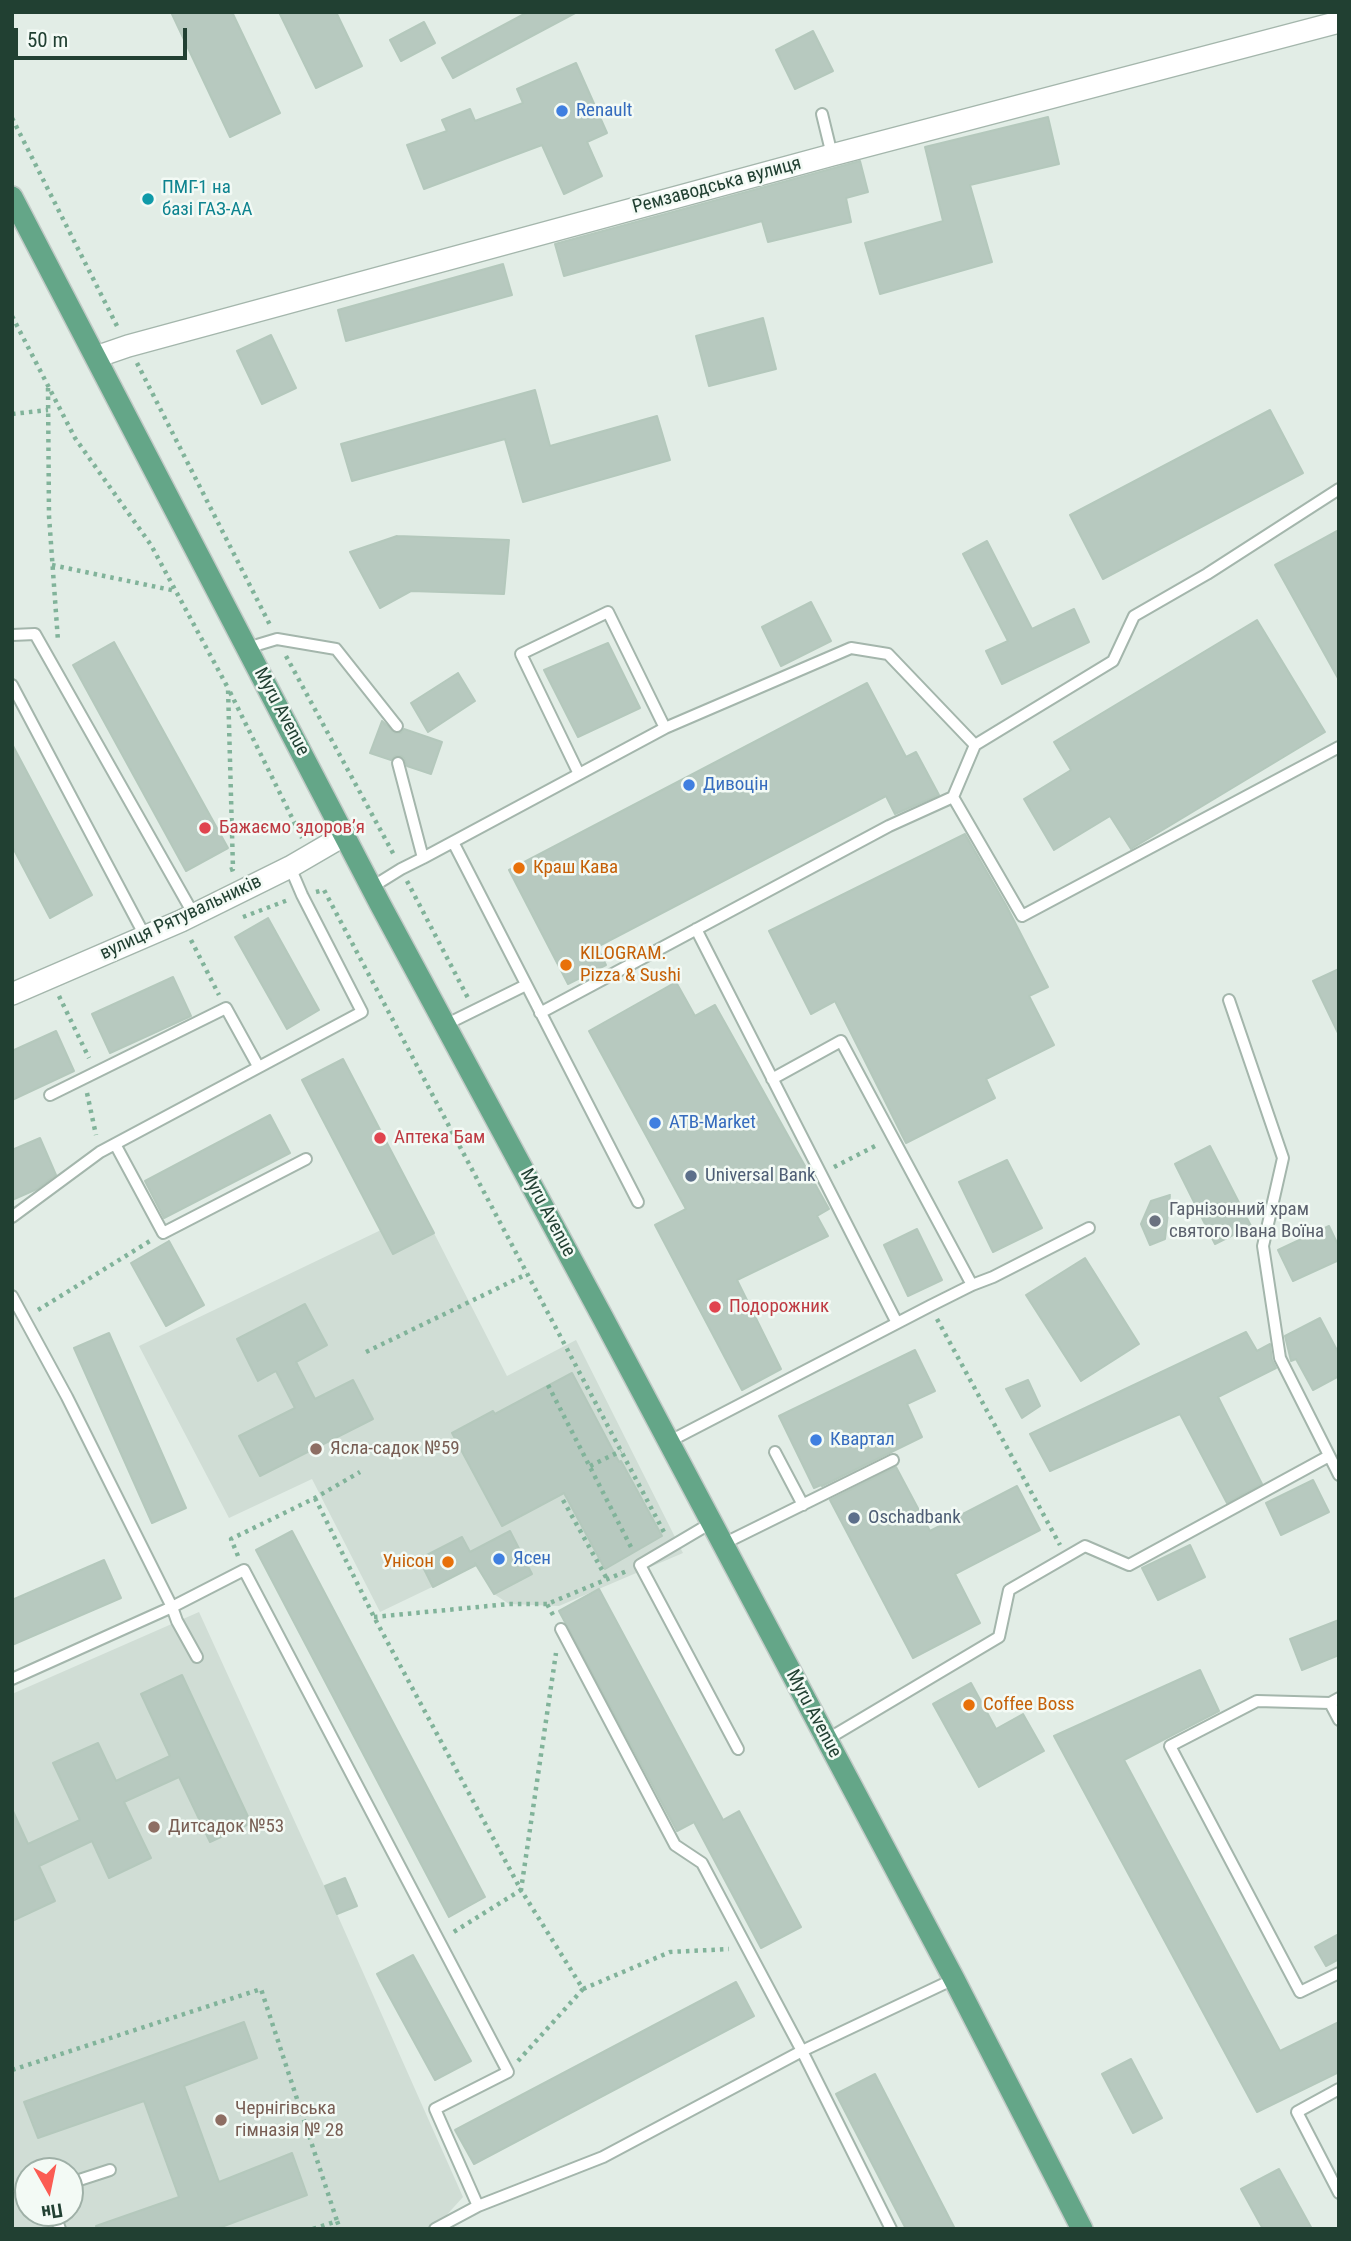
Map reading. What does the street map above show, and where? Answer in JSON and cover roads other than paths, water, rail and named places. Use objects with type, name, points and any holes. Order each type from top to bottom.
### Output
[{"type":"main road","name":"Myru Avenue","points":[[12,197],[372,887],[954,1979],[1082,2229]]},
{"type":"street","name":"Ремзаводська вулиця","points":[[96,357],[128,346],[832,155],[1339,22]]},
{"type":"street","name":"вулиця Рятувальників","points":[[12,994],[188,918],[290,867],[345,835]]},
{"type":"lane","points":[[822,114],[832,155]]},
{"type":"lane","points":[[540,1013],[889,826],[953,797],[975,745],[1113,661],[1134,616],[1207,574],[1339,489]]},
{"type":"lane","points":[[579,774],[521,654],[608,611],[665,728]]},
{"type":"lane","points":[[12,635],[36,634],[188,918]]},
{"type":"lane","points":[[247,648],[277,639],[336,649],[397,726]]},
{"type":"lane","points":[[372,887],[665,728],[851,648],[888,654],[975,745]]},
{"type":"lane","points":[[12,685],[146,938]]},
{"type":"lane","points":[[953,797],[1022,916],[1339,747]]},
{"type":"lane","points":[[398,763],[423,858]]},
{"type":"lane","points":[[453,842],[638,1202]]},
{"type":"lane","points":[[12,1217],[100,1152],[362,1012],[290,867]]},
{"type":"lane","points":[[696,929],[897,1323]]},
{"type":"lane","points":[[447,1024],[526,985]]},
{"type":"lane","points":[[1229,1000],[1283,1158],[1263,1247],[1280,1358],[1339,1475]]},
{"type":"lane","points":[[50,1095],[226,1008],[258,1066]]},
{"type":"lane","points":[[772,1079],[841,1041],[972,1285]]},
{"type":"lane","points":[[115,1144],[163,1233],[306,1159]]},
{"type":"lane","points":[[668,1442],[930,1306],[1089,1228]]},
{"type":"lane","points":[[12,1297],[67,1397],[197,1657]]},
{"type":"lane","points":[[775,1452],[803,1505]]},
{"type":"lane","points":[[826,1740],[999,1637],[1009,1590],[1085,1546],[1129,1565],[1329,1456]]},
{"type":"lane","points":[[723,1544],[893,1460]]},
{"type":"lane","points":[[712,1523],[640,1565],[738,1749]]},
{"type":"lane","points":[[12,1679],[172,1607],[244,1570],[508,2072],[435,2109],[478,2206]]},
{"type":"lane","points":[[561,1629],[676,1845],[702,1863],[802,2051],[891,2229]]},
{"type":"lane","points":[[1339,1720],[1334,1701],[1257,1701],[1170,1746],[1300,1992],[1339,1973]]},
{"type":"lane","points":[[435,2229],[478,2206],[603,2157],[802,2051],[954,1979]]},
{"type":"lane","points":[[1339,2089],[1297,2112],[1339,2193]]},
{"type":"lane","points":[[84,2178],[110,2170]]},
{"type":"place","name":"Renault","points":[[562,111]]},
{"type":"place","name":"ПМГ-1 на базі ГАЗ-АА","points":[[148,199]]},
{"type":"place","name":"Дивоцін","points":[[689,785]]},
{"type":"place","name":"Бажаємо здоров’я","points":[[205,828]]},
{"type":"place","name":"Краш Кава","points":[[519,868]]},
{"type":"place","name":"KILOGRAM. Pizza & Sushi","points":[[566,965]]},
{"type":"place","name":"ATB-Market","points":[[655,1123]]},
{"type":"place","name":"Аптека Бам","points":[[380,1138]]},
{"type":"place","name":"Universal Bank","points":[[691,1176]]},
{"type":"place","name":"Гарнізонний храм святого Івана Воїна","points":[[1155,1221]]},
{"type":"place","name":"Подорожник","points":[[715,1307]]},
{"type":"place","name":"Квартал","points":[[816,1440]]},
{"type":"place","name":"Ясла-садок №59","points":[[316,1449]]},
{"type":"place","name":"Oschadbank","points":[[854,1518]]},
{"type":"place","name":"Ясен","points":[[499,1559]]},
{"type":"place","name":"Унісон","points":[[448,1562]]},
{"type":"place","name":"Coffee Boss","points":[[969,1705]]},
{"type":"place","name":"Дитсадок №53","points":[[154,1827]]},
{"type":"place","name":"Чернігівська гімназія № 28","points":[[221,2120]]}]
